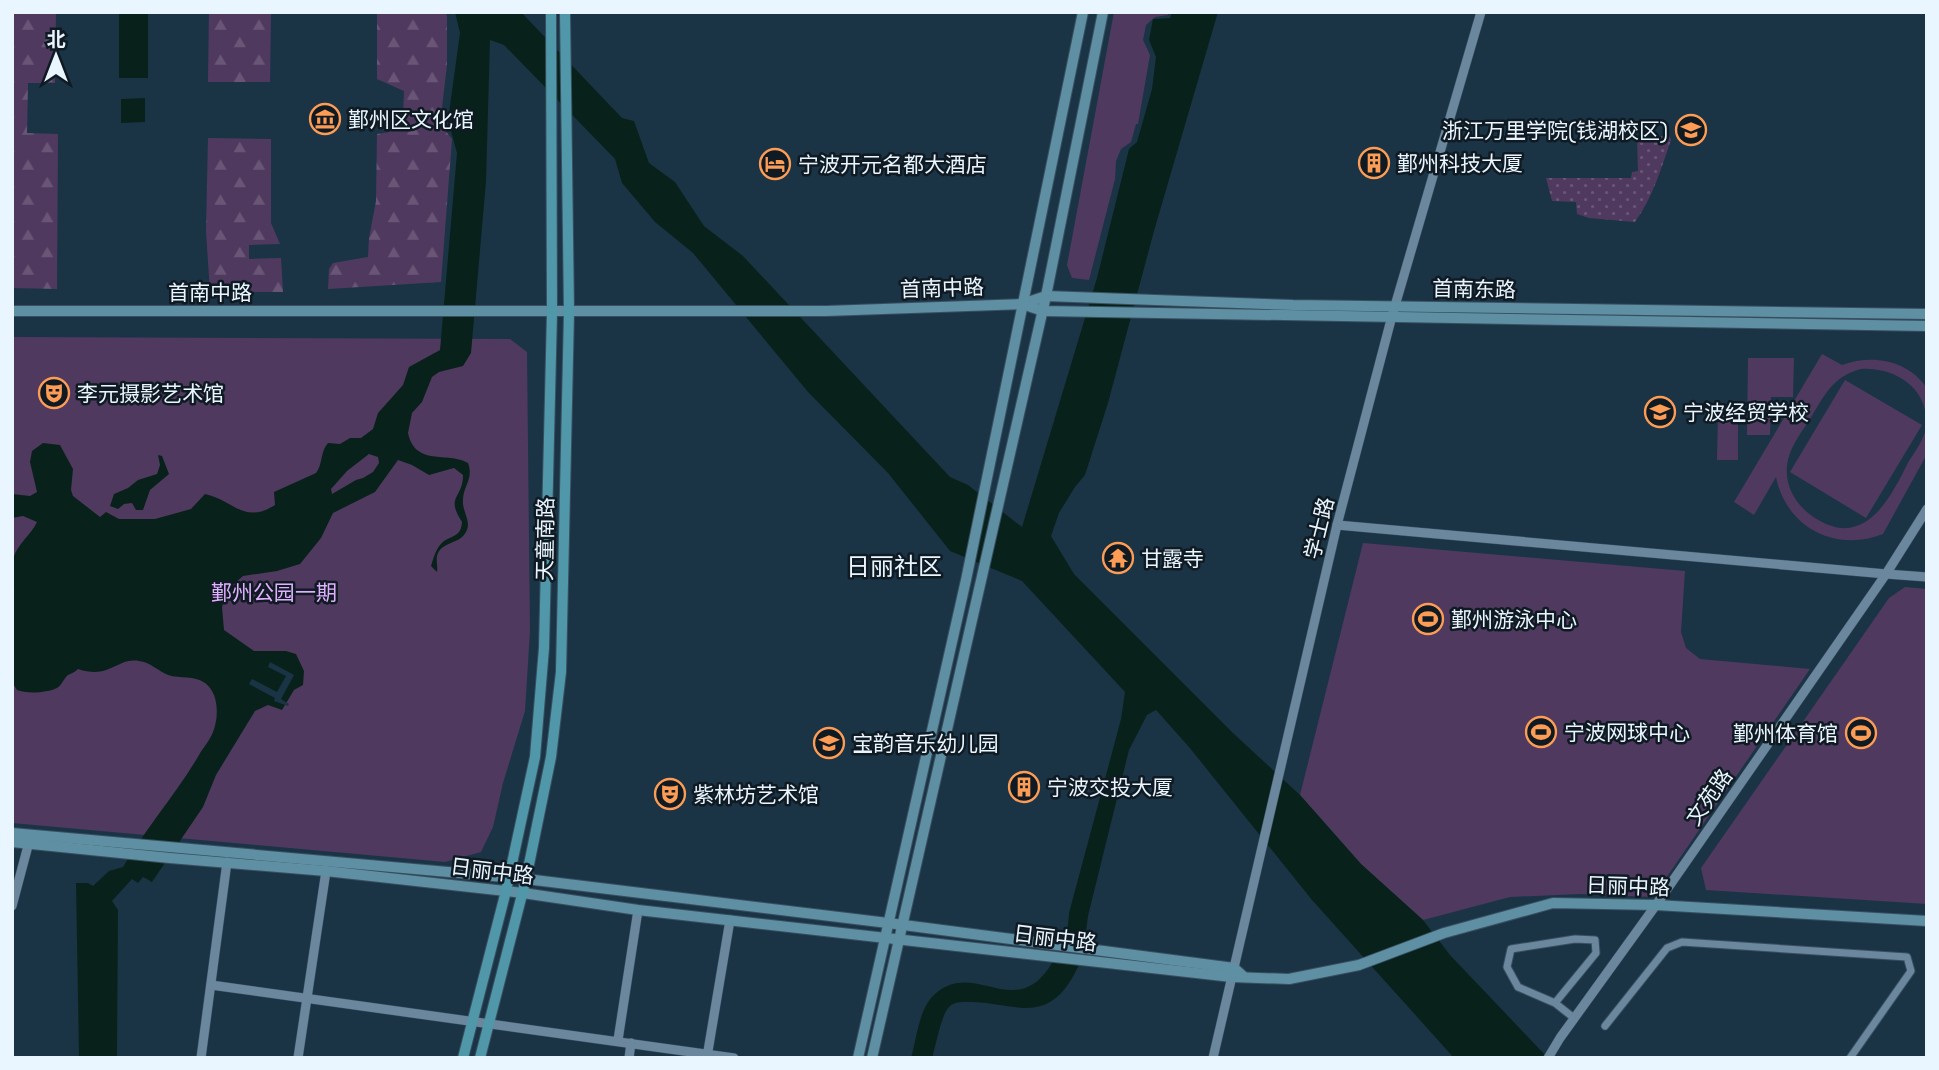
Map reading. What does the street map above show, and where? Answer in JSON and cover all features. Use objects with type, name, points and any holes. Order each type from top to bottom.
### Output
[{"type":"main road","name":"天童南路","points":[[463,1058],[506,891],[535,757],[544,648],[552,312],[551,12]]},
{"type":"main road","points":[[858,1058],[966,580],[1083,12]]},
{"type":"main road","points":[[872,1058],[1043,311],[1103,12]]},
{"type":"main road","name":"天童南路","points":[[480,1058],[526,879],[551,757],[561,672],[569,312],[565,17]]},
{"type":"main road","name":"首南东路","points":[[1022,304],[1046,296],[1393,311],[1927,326]]},
{"type":"main road","name":"首南中路","points":[[569,312],[825,311],[1022,304],[1043,311],[1059,310]]},
{"type":"main road","name":"首南东路","points":[[1059,310],[1927,314]]},
{"type":"main road","name":"首南中路","points":[[12,311],[552,312]]},
{"type":"main road","points":[[552,312],[569,312]]},
{"type":"main road","points":[[12,833],[126,849]]},
{"type":"main road","points":[[12,842],[174,854]]},
{"type":"main road","name":"日丽中路","points":[[174,854],[509,877],[903,925],[1040,950]]},
{"type":"main road","name":"日丽中路","points":[[174,854],[523,893],[638,910],[899,940],[1040,950],[1289,979],[1359,965],[1444,933],[1553,903],[1656,905],[1927,921]]},
{"type":"street","name":"学士路","points":[[1213,1058],[1236,974],[1261,851],[1337,525],[1393,311],[1481,12]]},
{"type":"street","name":"文苑路","points":[[1548,1058],[1886,574],[1927,509]]},
{"type":"street","points":[[1337,525],[1927,577]]},
{"type":"street","points":[[12,906],[29,842]]},
{"type":"street","points":[[201,1058],[227,862]]},
{"type":"street","points":[[298,1058],[326,871]]},
{"type":"street","points":[[618,1040],[638,910]]},
{"type":"street","points":[[707,1056],[730,920]]},
{"type":"street","points":[[1555,1003],[1596,953],[1595,940],[1576,939],[1511,949],[1507,967],[1518,987],[1555,1003],[1574,1018]]},
{"type":"street","points":[[1605,1026],[1667,948],[1682,942],[1907,957],[1911,971],[1850,1058]]},
{"type":"street","points":[[211,985],[734,1058]]},
{"type":"street","points":[[629,1058],[631,1043]]},
{"type":"green space","points":[[12,12],[56,12],[55,83],[28,83],[27,133],[58,134],[57,289],[12,288]]},
{"type":"green space","points":[[209,12],[271,12],[270,82],[208,82]]},
{"type":"green space","points":[[377,12],[445,12],[447,16],[447,65],[440,124],[452,139],[441,282],[328,289],[329,269],[333,263],[368,257],[376,201],[377,134],[390,132],[403,117],[404,91],[377,79]]},
{"type":"green space","points":[[1114,12],[1168,12],[1168,15],[1155,17],[1146,25],[1143,40],[1150,55],[1138,124],[1131,142],[1121,149],[1116,161],[1115,179],[1089,280],[1072,278],[1067,265]]},
{"type":"green space","points":[[1669,136],[1671,140],[1656,182],[1635,222],[1589,218],[1577,214],[1576,202],[1552,201],[1546,178],[1631,178],[1632,172],[1638,171],[1637,137]]},
{"type":"green space","points":[[208,138],[271,139],[271,223],[280,244],[249,245],[249,259],[281,258],[283,292],[210,292],[206,231]]},
{"type":"green space","name":"鄞州公园一期","points":[[12,337],[510,339],[527,352],[530,631],[525,711],[493,827],[481,852],[445,862],[12,823]]},
{"type":"green space","points":[[1822,354],[1842,365],[1866,360],[1889,362],[1910,371],[1927,388],[1927,454],[1883,534],[1847,540],[1815,531],[1790,510],[1776,477],[1754,515],[1734,502]],"holes":[[[1874,369],[1898,377],[1916,392],[1926,414],[1926,428],[1895,487],[1878,511],[1855,527],[1842,528],[1826,524],[1808,513],[1794,497],[1787,478],[1789,456],[1830,388],[1851,372]]]},
{"type":"green space","points":[[1748,358],[1794,358],[1793,397],[1771,397],[1770,435],[1747,435]]},
{"type":"green space","points":[[1845,380],[1922,425],[1866,518],[1790,472]]},
{"type":"green space","points":[[1718,414],[1738,414],[1738,460],[1717,460]]},
{"type":"green space","name":"宁波网球中心","points":[[1363,543],[1685,571],[1681,632],[1686,648],[1700,659],[1810,669],[1653,897],[1580,894],[1510,897],[1423,920],[1361,864],[1300,795]]},
{"type":"green space","name":"鄞州体育馆","points":[[1905,587],[1927,589],[1927,904],[1706,890],[1701,868],[1889,598]]},
{"type":"shaded area","points":[[119,12],[148,12],[148,78],[119,78]]},
{"type":"shaded area","points":[[455,12],[521,12],[622,118],[634,121],[649,163],[675,182],[704,226],[743,256],[950,477],[968,485],[1022,527],[1097,278],[1129,149],[1137,142],[1152,89],[1156,57],[1149,40],[1153,19],[1170,18],[1172,12],[1218,12],[1154,231],[1108,403],[1085,475],[1059,513],[1051,536],[1074,574],[1233,733],[1300,795],[1361,864],[1423,920],[1450,955],[1548,1058],[1454,1058],[1312,900],[1156,710],[1147,715],[1129,750],[1088,916],[1086,932],[1089,939],[1067,986],[1059,995],[1038,1007],[1024,1008],[977,1002],[954,1004],[949,1007],[944,1017],[932,1058],[911,1058],[922,1014],[936,993],[951,984],[966,982],[1010,990],[1024,988],[1038,980],[1052,963],[1066,934],[1069,913],[1121,719],[1125,692],[1022,581],[950,551],[888,473],[808,392],[693,253],[655,222],[622,183],[615,159],[504,45],[490,40],[486,182],[471,353],[463,366],[439,372],[432,377],[422,402],[412,413],[408,433],[412,444],[425,454],[468,463],[470,474],[463,500],[468,528],[463,536],[439,551],[437,572],[431,566],[437,549],[441,543],[459,533],[461,527],[462,522],[455,502],[463,475],[454,468],[429,475],[398,460],[375,492],[333,513],[321,538],[300,564],[277,571],[243,576],[228,589],[222,607],[224,630],[254,651],[286,651],[296,654],[304,671],[303,685],[294,690],[282,710],[268,705],[255,711],[216,775],[203,807],[152,882],[143,877],[138,883],[132,879],[112,901],[118,910],[117,1058],[79,1058],[76,883],[93,886],[109,871],[123,867],[210,738],[217,713],[213,693],[205,683],[192,678],[168,675],[139,661],[125,662],[98,672],[78,669],[68,675],[57,688],[48,691],[17,690],[12,682],[12,565],[18,549],[37,522],[23,516],[12,518],[12,494],[30,496],[37,492],[30,462],[32,451],[43,443],[60,445],[73,469],[73,496],[100,517],[106,512],[119,519],[155,519],[191,509],[205,494],[255,513],[275,505],[274,492],[316,473],[328,443],[340,444],[350,438],[361,438],[373,429],[378,413],[403,385],[409,367],[440,350],[457,153],[448,120],[460,33]],"holes":[[[369,454],[378,457],[379,463],[373,472],[332,494],[331,489],[347,471]]]},
{"type":"shaded area","points":[[145,98],[145,122],[121,123],[121,99]]},
{"type":"shaded area","points":[[158,455],[162,456],[169,474],[150,490],[143,510],[136,510],[132,503],[124,504],[118,509],[110,506],[114,494],[138,480],[157,474],[160,465]]},
{"type":"pier","points":[[270,662],[294,675],[281,699],[289,704],[288,706],[274,701],[275,698],[249,684],[252,679],[277,692],[286,676],[268,667]]},
{"type":"place","name":"鄞州区文化馆","points":[[325,119]]},
{"type":"place","name":"浙江万里学院(钱湖校区)","points":[[1691,130]]},
{"type":"place","name":"鄞州科技大厦","points":[[1374,163]]},
{"type":"place","name":"宁波开元名都大酒店","points":[[775,164]]},
{"type":"place","name":"李元摄影艺术馆","points":[[54,393]]},
{"type":"place","name":"宁波经贸学校","points":[[1660,412]]},
{"type":"place","name":"甘露寺","points":[[1118,558]]},
{"type":"place","name":"鄞州游泳中心","points":[[1428,619]]},
{"type":"place","name":"宁波网球中心","points":[[1541,732]]},
{"type":"place","name":"鄞州体育馆","points":[[1861,733]]},
{"type":"place","name":"宝韵音乐幼儿园","points":[[829,743]]},
{"type":"place","name":"宁波交投大厦","points":[[1024,787]]},
{"type":"place","name":"紫林坊艺术馆","points":[[670,794]]},
{"type":"district","name":"日丽社区","points":[[894,566]]}]
